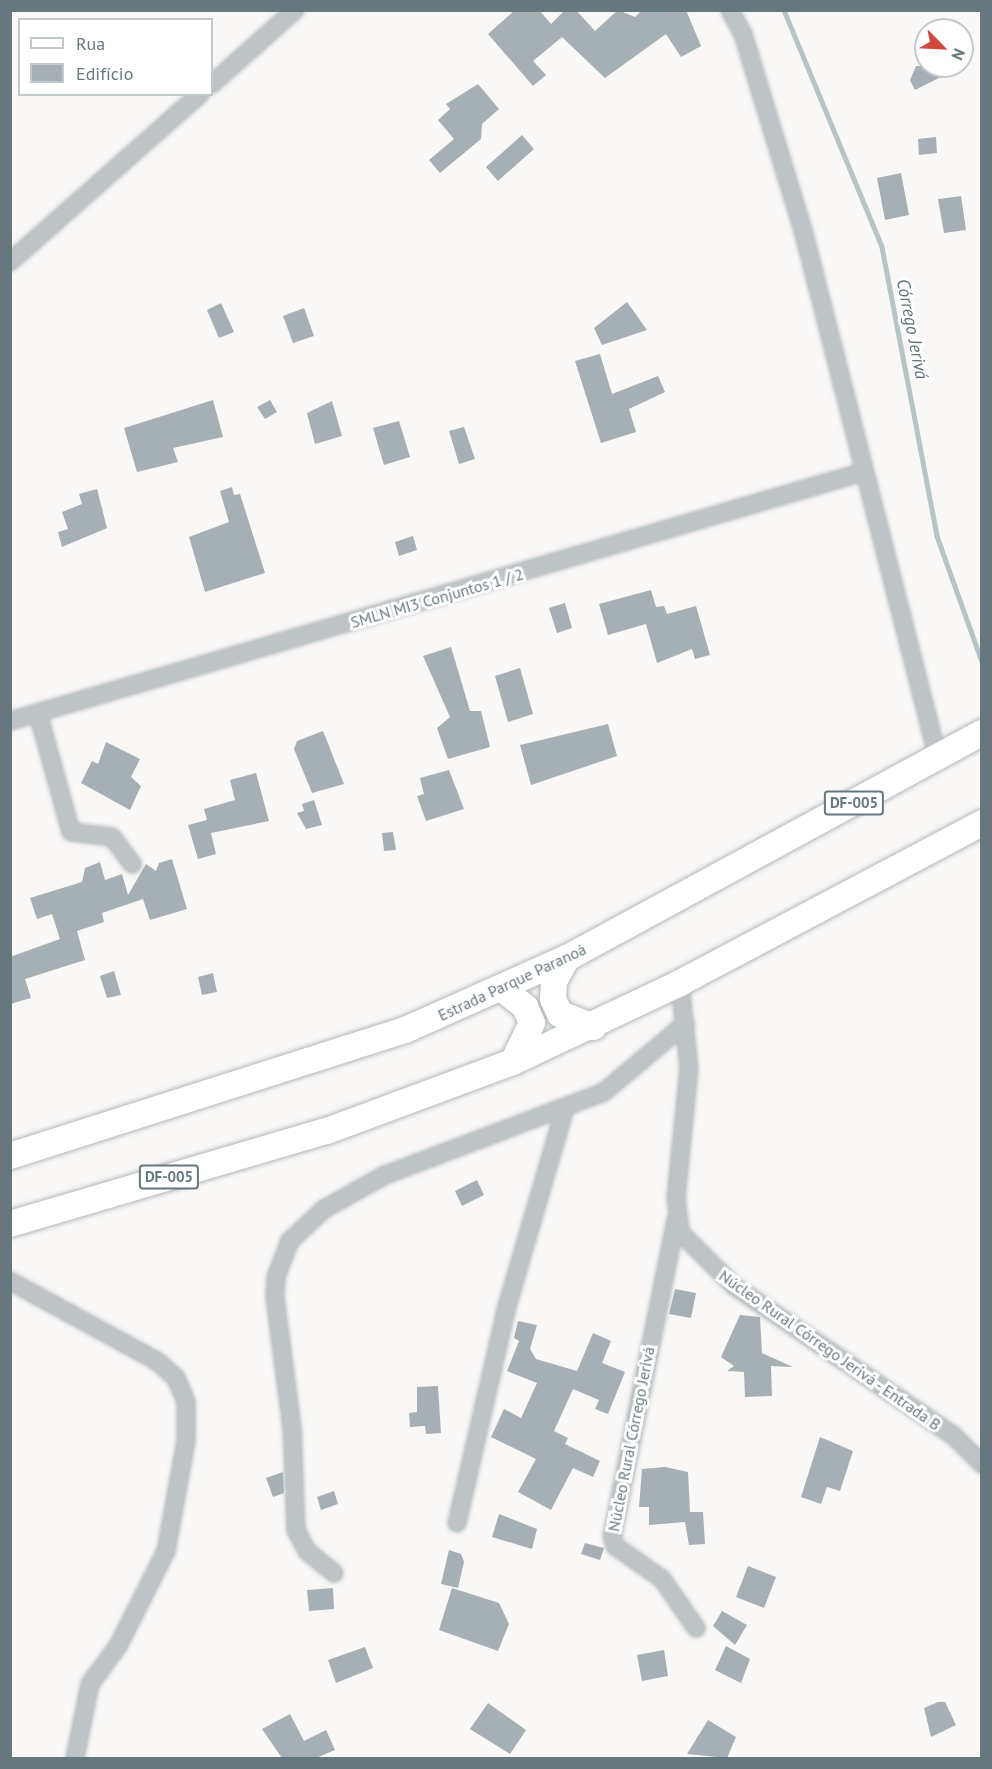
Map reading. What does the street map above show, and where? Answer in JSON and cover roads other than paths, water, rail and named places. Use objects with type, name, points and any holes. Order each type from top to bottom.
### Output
[{"type":"main road","name":"Estrada Parque Paranoá","points":[[10,1156],[249,1084],[405,1030],[567,958],[981,733]]},
{"type":"main road","name":"DF-005","points":[[10,1224],[327,1131],[513,1062],[594,1027],[981,823]]},
{"type":"main road","points":[[567,958],[554,981],[553,999],[560,1014],[594,1027]]},
{"type":"main road","points":[[501,988],[525,1007],[532,1023],[513,1062]]},
{"type":"street","points":[[213,83],[295,10]]},
{"type":"street","points":[[730,10],[743,34],[803,230],[863,472],[938,758]]},
{"type":"street","points":[[10,262],[198,96]]},
{"type":"street","name":"SMLN MI3 Conjuntos 1 / 2","points":[[10,721],[863,472]]},
{"type":"street","points":[[38,713],[71,832],[112,837],[132,864]]},
{"type":"street","name":"Núcleo Rural Córrego Jerivá - Entrada B","points":[[680,983],[685,1024],[688,1086],[677,1216],[688,1245],[726,1280],[954,1436],[981,1464]]},
{"type":"street","points":[[334,1573],[307,1551],[296,1530],[292,1428],[276,1308],[276,1277],[286,1250],[318,1214],[383,1176],[564,1112],[626,1078],[685,1024]]},
{"type":"street","points":[[457,1523],[506,1310],[564,1112]]},
{"type":"street","name":"Núcleo Rural Córrego Jerivá","points":[[677,1216],[612,1536],[615,1546],[662,1579],[696,1628]]},
{"type":"street","points":[[10,1281],[157,1361],[176,1378],[186,1402],[186,1441],[166,1551],[118,1646],[90,1684],[75,1758]]},
{"type":"waterway","name":"Córrego Jerivá","points":[[784,10],[882,247],[937,536],[982,662]]}]
